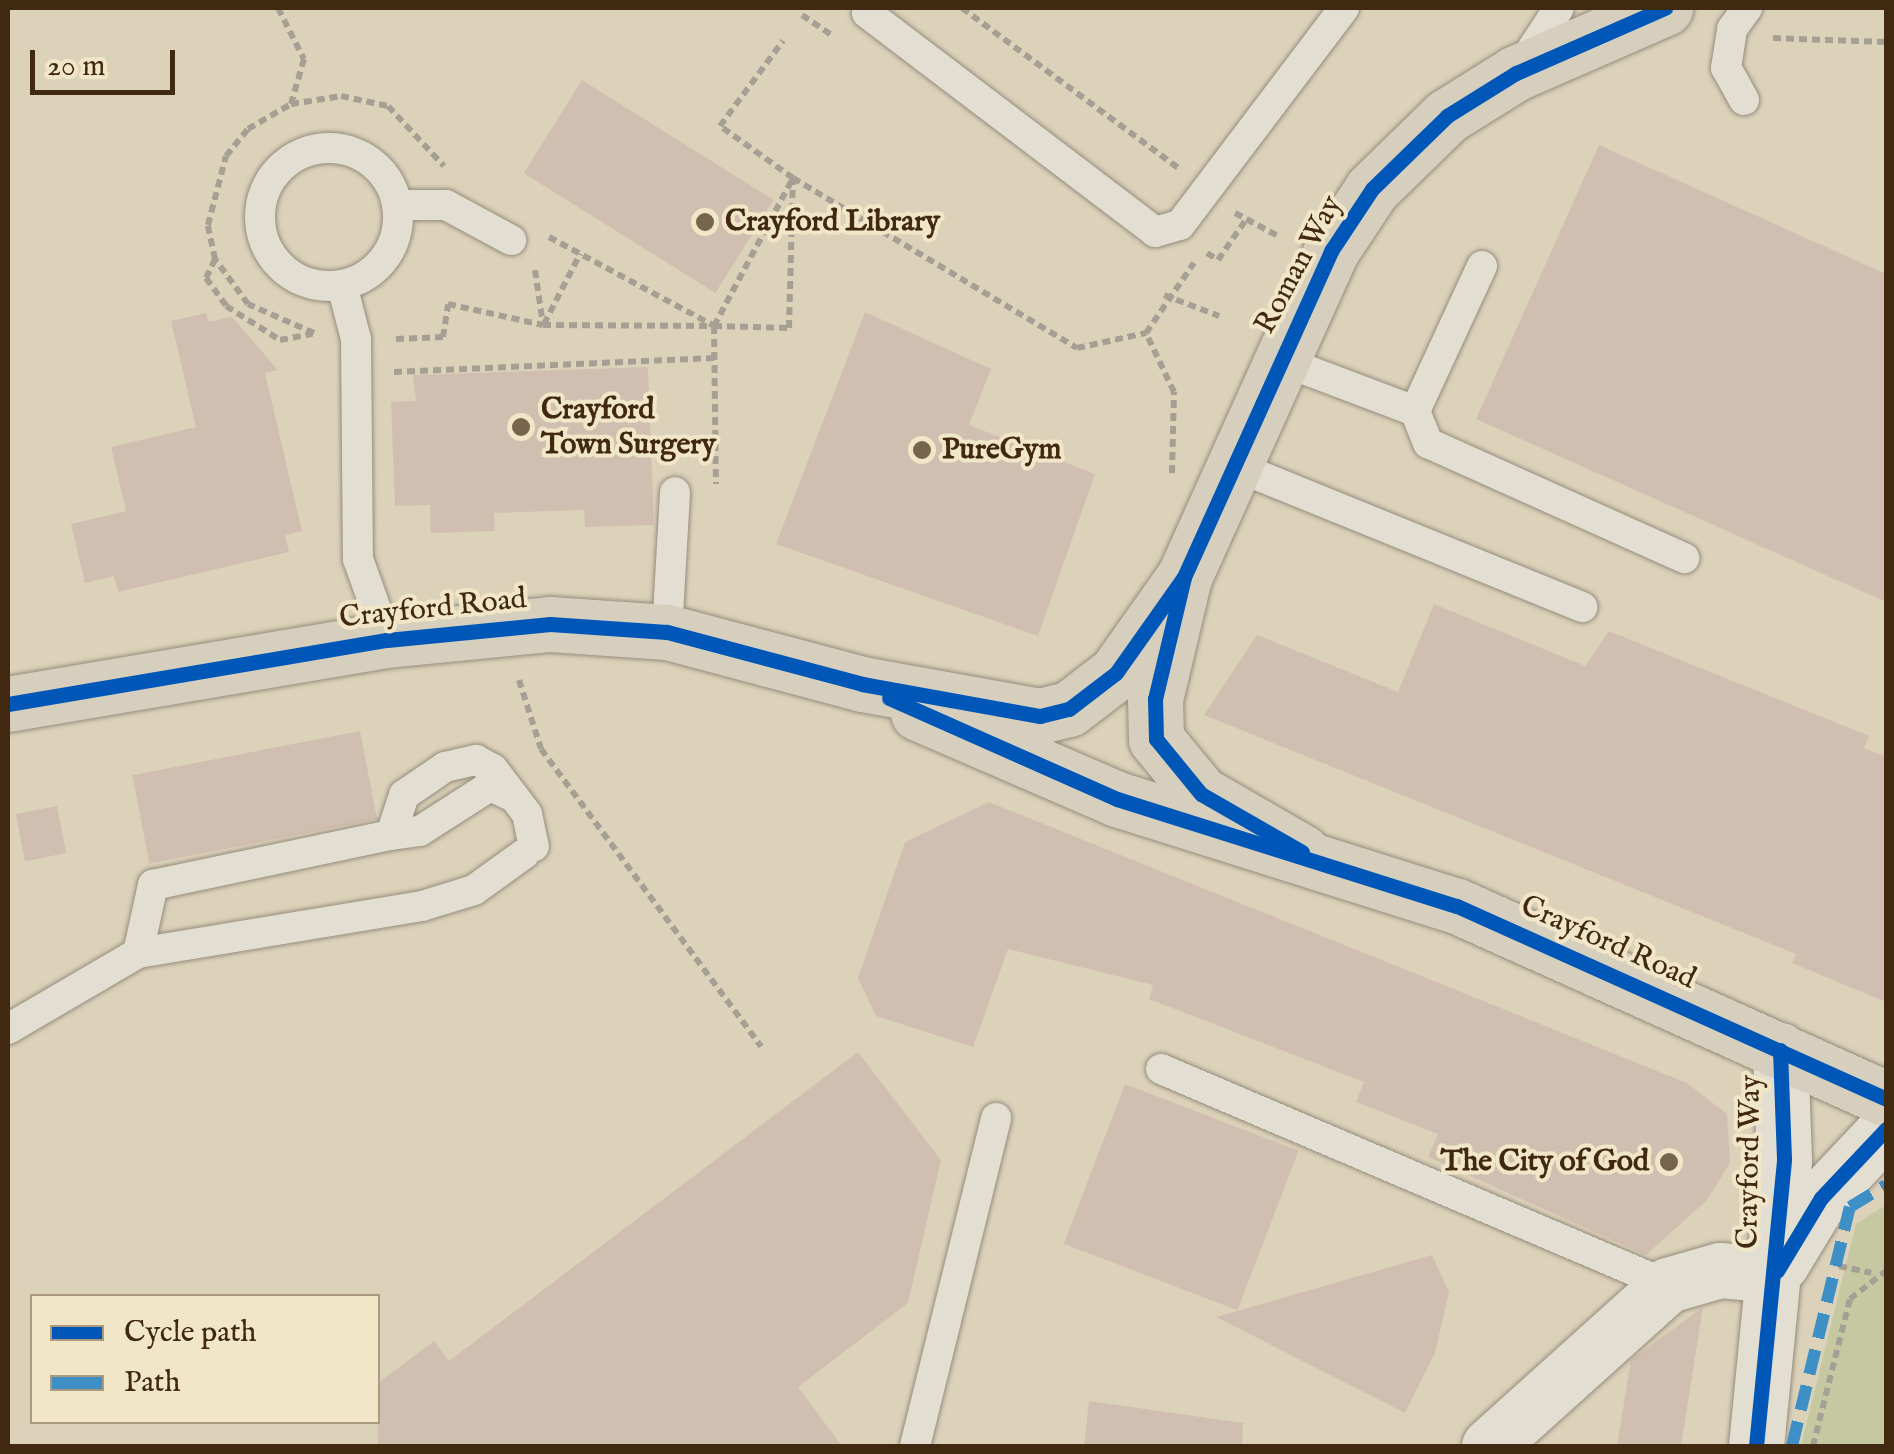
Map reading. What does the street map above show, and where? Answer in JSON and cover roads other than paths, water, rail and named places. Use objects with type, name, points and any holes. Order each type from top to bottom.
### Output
[{"type":"main road","name":"Roman Way","points":[[1069,709],[1116,673],[1184,577],[1280,360],[1372,190],[1447,116],[1516,73],[1665,8]]},
{"type":"main road","name":"Roman Way","points":[[1156,739],[1154,699],[1184,577]]},
{"type":"main road","name":"Crayford Road","points":[[8,704],[387,640],[550,624],[667,632],[862,684],[1040,716],[1069,709]]},
{"type":"main road","name":"Crayford Road","points":[[862,684],[1011,759],[1176,820],[1302,852],[1457,906],[1886,1099]]},
{"type":"main road","name":"Crayford Road","points":[[1156,739],[1201,794],[1302,852]]},
{"type":"main road","name":"Crayford Way","points":[[1756,1446],[1774,1275],[1780,1050]]},
{"type":"main road","name":"Crayford Way","points":[[1774,1275],[1822,1198],[1886,1130]]},
{"type":"main road","points":[[1489,1446],[1668,1286],[1720,1270],[1774,1275]]},
{"type":"lane","points":[[872,8],[867,13],[1155,232],[1180,225],[1344,8]]},
{"type":"lane","points":[[1516,73],[1559,8]]},
{"type":"lane","points":[[1744,100],[1728,54],[1747,8]]},
{"type":"lane","points":[[316,149],[359,155],[398,205],[392,247],[342,286],[299,280],[268,250],[260,208],[279,170],[316,149]]},
{"type":"lane","points":[[398,205],[446,205],[528,243]]},
{"type":"lane","points":[[1482,266],[1415,411],[1428,443],[1684,558]]},
{"type":"lane","points":[[342,286],[356,339],[358,559],[387,640]]},
{"type":"lane","points":[[1280,360],[1415,411]]},
{"type":"lane","points":[[1235,466],[1582,607]]},
{"type":"lane","points":[[667,632],[675,492]]},
{"type":"lane","points":[[8,1029],[153,952],[422,906],[474,890],[529,850],[514,796],[476,760],[445,766],[404,796],[391,835]]},
{"type":"lane","points":[[153,952],[153,885],[420,831],[490,786],[514,796]]},
{"type":"lane","points":[[1161,1070],[1668,1286]]},
{"type":"lane","points":[[915,1446],[996,1118]]},
{"type":"place","name":"Crayford Library","points":[[705,222]]},
{"type":"place","name":"Crayford Town Surgery","points":[[521,427]]},
{"type":"place","name":"PureGym","points":[[922,450]]},
{"type":"place","name":"The City of God","points":[[1669,1162]]}]
